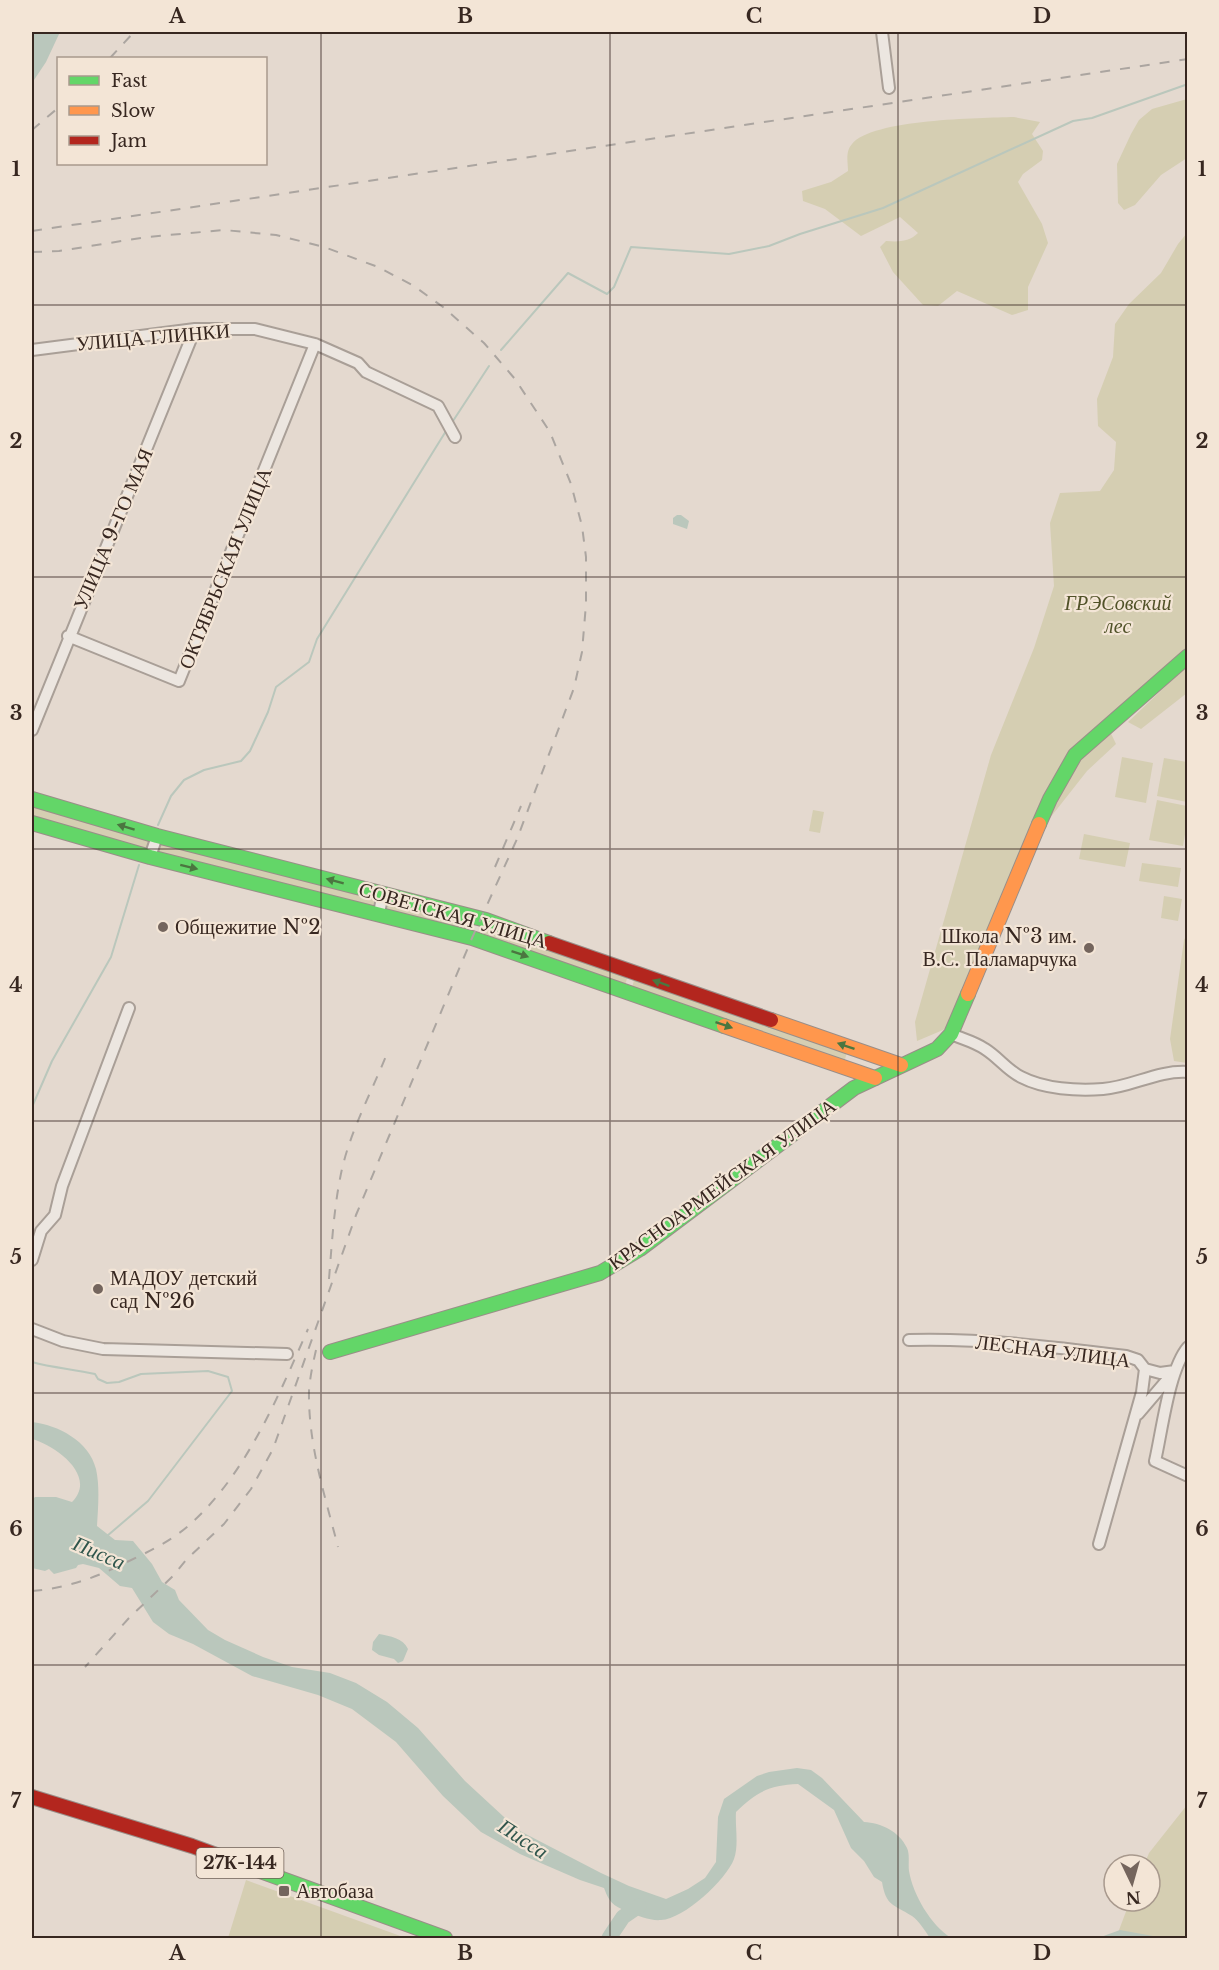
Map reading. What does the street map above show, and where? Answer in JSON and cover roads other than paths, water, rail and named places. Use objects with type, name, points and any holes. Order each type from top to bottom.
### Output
[{"type":"main road","points":[[951,1034],[1050,799],[1075,755],[1188,656]]},
{"type":"main road","name":"СОВЕТСКАЯ УЛИЦА","points":[[32,798],[157,836],[486,920],[901,1065]]},
{"type":"main road","name":"СОВЕТСКАЯ УЛИЦА","points":[[32,823],[150,857],[472,938],[875,1078]]},
{"type":"main road","name":"КРАСНОАРМЕЙСКАЯ УЛИЦА","points":[[330,1352],[600,1273],[640,1249],[854,1088],[937,1048],[951,1034]]},
{"type":"main road","name":"27К-144","points":[[32,1797],[192,1846],[445,1938]]},
{"type":"street","points":[[882,32],[889,88]]},
{"type":"street","name":"УЛИЦА ГЛИНКИ","points":[[32,350],[195,329],[255,329],[315,344],[358,363],[366,372],[438,406],[455,437]]},
{"type":"street","name":"УЛИЦА 9-ГО МАЯ","points":[[32,730],[68,636],[195,329]]},
{"type":"street","name":"ОКТЯБРЬСКАЯ УЛИЦА","points":[[68,636],[179,681],[315,344]]},
{"type":"street","points":[[150,857],[157,836]]},
{"type":"street","points":[[379,913],[383,893]]},
{"type":"street","points":[[32,1260],[41,1231],[55,1215],[62,1186],[129,1008]]},
{"type":"street","points":[[951,1034],[986,1050],[1020,1077],[1055,1087],[1109,1089],[1153,1075],[1174,1071],[1188,1072]]},
{"type":"street","points":[[32,1329],[63,1341],[103,1349],[287,1354]]},
{"type":"street","name":"ЛЕСНАЯ УЛИЦА","points":[[909,1340],[951,1339],[1017,1343],[1126,1356],[1138,1360],[1145,1369],[1142,1392],[1099,1544]]},
{"type":"street","points":[[1188,1347],[1182,1353],[1175,1371],[1155,1461],[1188,1476]]},
{"type":"street","points":[[1145,1369],[1160,1373],[1175,1371]]},
{"type":"street","name":"ЛЕСНАЯ УЛИЦА","points":[[1135,1417],[1175,1371]]},
{"type":"water","points":[[32,32],[60,32],[46,62],[32,83]]},
{"type":"water","points":[[677,515],[689,521],[687,529],[673,524],[673,518]]},
{"type":"water","name":"Писса","points":[[32,1422],[62,1431],[87,1450],[97,1476],[97,1526],[115,1540],[133,1541],[152,1564],[162,1582],[175,1590],[179,1600],[208,1630],[263,1657],[292,1667],[330,1673],[356,1683],[387,1702],[418,1728],[465,1781],[518,1830],[601,1873],[666,1899],[705,1878],[716,1862],[718,1817],[724,1799],[757,1776],[769,1772],[797,1768],[811,1770],[822,1778],[864,1822],[883,1826],[904,1842],[908,1850],[909,1871],[914,1890],[930,1917],[951,1938],[930,1938],[915,1918],[888,1900],[882,1882],[874,1877],[864,1861],[851,1848],[834,1810],[798,1784],[779,1786],[764,1791],[750,1799],[736,1812],[736,1848],[730,1868],[703,1897],[670,1918],[653,1920],[624,1910],[608,1898],[604,1888],[520,1854],[481,1832],[443,1796],[396,1742],[352,1709],[318,1695],[252,1676],[193,1644],[169,1634],[153,1622],[132,1588],[120,1586],[99,1568],[83,1564],[54,1574],[49,1569],[45,1571],[32,1568],[32,1500],[35,1497],[56,1497],[72,1502],[79,1492],[80,1482],[77,1472],[62,1455],[32,1439]]},
{"type":"water","points":[[379,1634],[396,1638],[406,1645],[408,1649],[403,1661],[398,1663],[372,1650],[373,1642]]},
{"type":"water","points":[[1120,1930],[1153,1936],[1158,1938],[1098,1938]]},
{"type":"waterway","points":[[501,350],[568,273],[607,294],[614,287],[631,247],[729,254],[769,246],[883,208],[1073,121],[1092,118],[1188,84]]},
{"type":"waterway","points":[[451,424],[489,366]]},
{"type":"waterway","points":[[158,825],[171,796],[184,780],[204,770],[241,761],[250,751],[268,712],[276,687],[309,662],[317,639],[446,431]]},
{"type":"waterway","points":[[32,1107],[52,1061],[111,957],[139,865]]},
{"type":"waterway","name":"Писса","points":[[32,1362],[95,1374],[98,1379],[107,1383],[119,1382],[141,1374],[208,1371],[228,1377],[232,1391],[148,1501],[107,1536]]},
{"type":"waterway","points":[[609,1938],[623,1917],[639,1906]]},
{"type":"railway","points":[[111,57],[134,32]]},
{"type":"railway","points":[[32,231],[1188,59]]},
{"type":"railway","points":[[32,130],[57,109]]},
{"type":"railway","points":[[32,252],[59,251],[147,237],[224,230],[276,235],[324,247],[378,267],[414,286],[443,307],[484,343],[515,379],[550,432],[571,484],[582,526],[586,557],[586,604],[582,652],[574,688],[517,839],[472,938],[356,1215],[273,1449],[251,1489],[224,1524],[129,1618],[85,1667]]},
{"type":"railway","points":[[495,867],[521,806]]},
{"type":"railway","points":[[329,1279],[335,1210],[342,1169],[356,1126],[386,1056]]},
{"type":"railway","points":[[32,1591],[69,1585],[104,1573],[158,1546],[187,1527],[208,1507],[243,1460],[285,1382],[308,1329]]},
{"type":"railway","points":[[316,1350],[309,1391],[311,1431],[318,1470],[338,1547]]},
{"type":"place","name":"Общежитие №2","points":[[163,927]]},
{"type":"place","name":"Школа №3 им. В.С. Паламарчука","points":[[1089,948]]},
{"type":"place","name":"МАДОУ детский сад №26","points":[[98,1289]]},
{"type":"place","name":"Автобаза","points":[[284,1891]]},
{"type":"park label","name":"ГРЭСовский лес","points":[[1118,614]]}]
